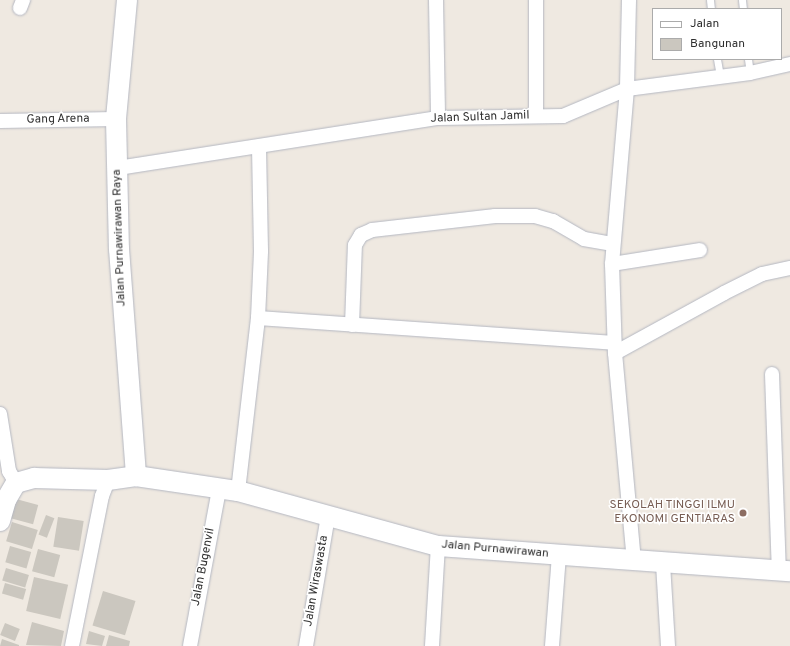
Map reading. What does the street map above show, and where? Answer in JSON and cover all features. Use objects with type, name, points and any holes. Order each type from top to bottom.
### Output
[{"type":"street","name":"Jalan Purnawirawan Raya","points":[[127,0],[116,119],[119,248],[136,476]]},
{"type":"street","points":[[436,0],[438,118]]},
{"type":"street","points":[[536,0],[536,116]]},
{"type":"street","points":[[629,0],[627,89],[612,244],[612,264],[615,348],[634,561]]},
{"type":"street","name":"Jalan Sultan Jamil","points":[[118,168],[259,148],[438,118],[572,114],[592,102],[627,89],[720,76],[749,66],[790,64]]},
{"type":"street","name":"Gang Arena","points":[[0,121],[116,119]]},
{"type":"street","points":[[238,491],[258,318],[261,251],[259,148]]},
{"type":"street","points":[[352,325],[355,245],[361,234],[372,230],[495,216],[535,216],[553,221],[584,239],[612,244]]},
{"type":"street","points":[[612,264],[700,250]]},
{"type":"street","points":[[258,318],[615,348],[762,274],[790,268]]},
{"type":"street","points":[[772,374],[785,571]]},
{"type":"street","points":[[0,414],[9,471],[16,483],[6,500],[0,521]]},
{"type":"street","name":"Jalan Purnawirawan","points":[[16,483],[34,478],[108,480],[136,476],[238,491],[438,546],[663,564],[785,571]]},
{"type":"street","points":[[72,646],[102,496],[108,480]]},
{"type":"street","name":"Jalan Bugenvil","points":[[190,646],[219,489]]},
{"type":"street","name":"Jalan Wiraswasta","points":[[306,646],[328,516]]},
{"type":"street","points":[[432,646],[438,546]]},
{"type":"street","points":[[552,646],[559,555]]},
{"type":"street","points":[[663,564],[668,646]]},
{"type":"lane","points":[[717,60],[720,76]]},
{"type":"building","points":[[16,499],[38,505],[33,524],[11,518]]},
{"type":"building","points":[[46,515],[54,518],[47,538],[38,535]]},
{"type":"building","points":[[58,517],[84,521],[79,551],[53,547]]},
{"type":"building","points":[[12,522],[38,530],[32,549],[6,541]]},
{"type":"building","points":[[10,546],[31,552],[26,568],[5,562]]},
{"type":"building","points":[[38,549],[60,555],[54,577],[32,571]]},
{"type":"building","points":[[6,568],[29,575],[25,587],[2,580]]},
{"type":"building","points":[[34,577],[68,585],[60,619],[26,611]]},
{"type":"building","points":[[5,583],[26,589],[23,600],[2,594]]},
{"type":"building","points":[[103,591],[136,601],[125,635],[92,625]]},
{"type":"building","points":[[32,622],[64,631],[61,646],[26,645]]},
{"type":"building","points":[[5,623],[20,629],[15,641],[0,635]]},
{"type":"building","points":[[89,631],[105,636],[102,646],[86,644]]},
{"type":"building","points":[[109,635],[130,641],[129,646],[106,646]]},
{"type":"building","points":[[2,639],[19,645],[19,646],[0,646]]},
{"type":"place","name":"SEKOLAH TINGGI ILMU EKONOMI GENTIARAS","points":[[743,513]]}]
